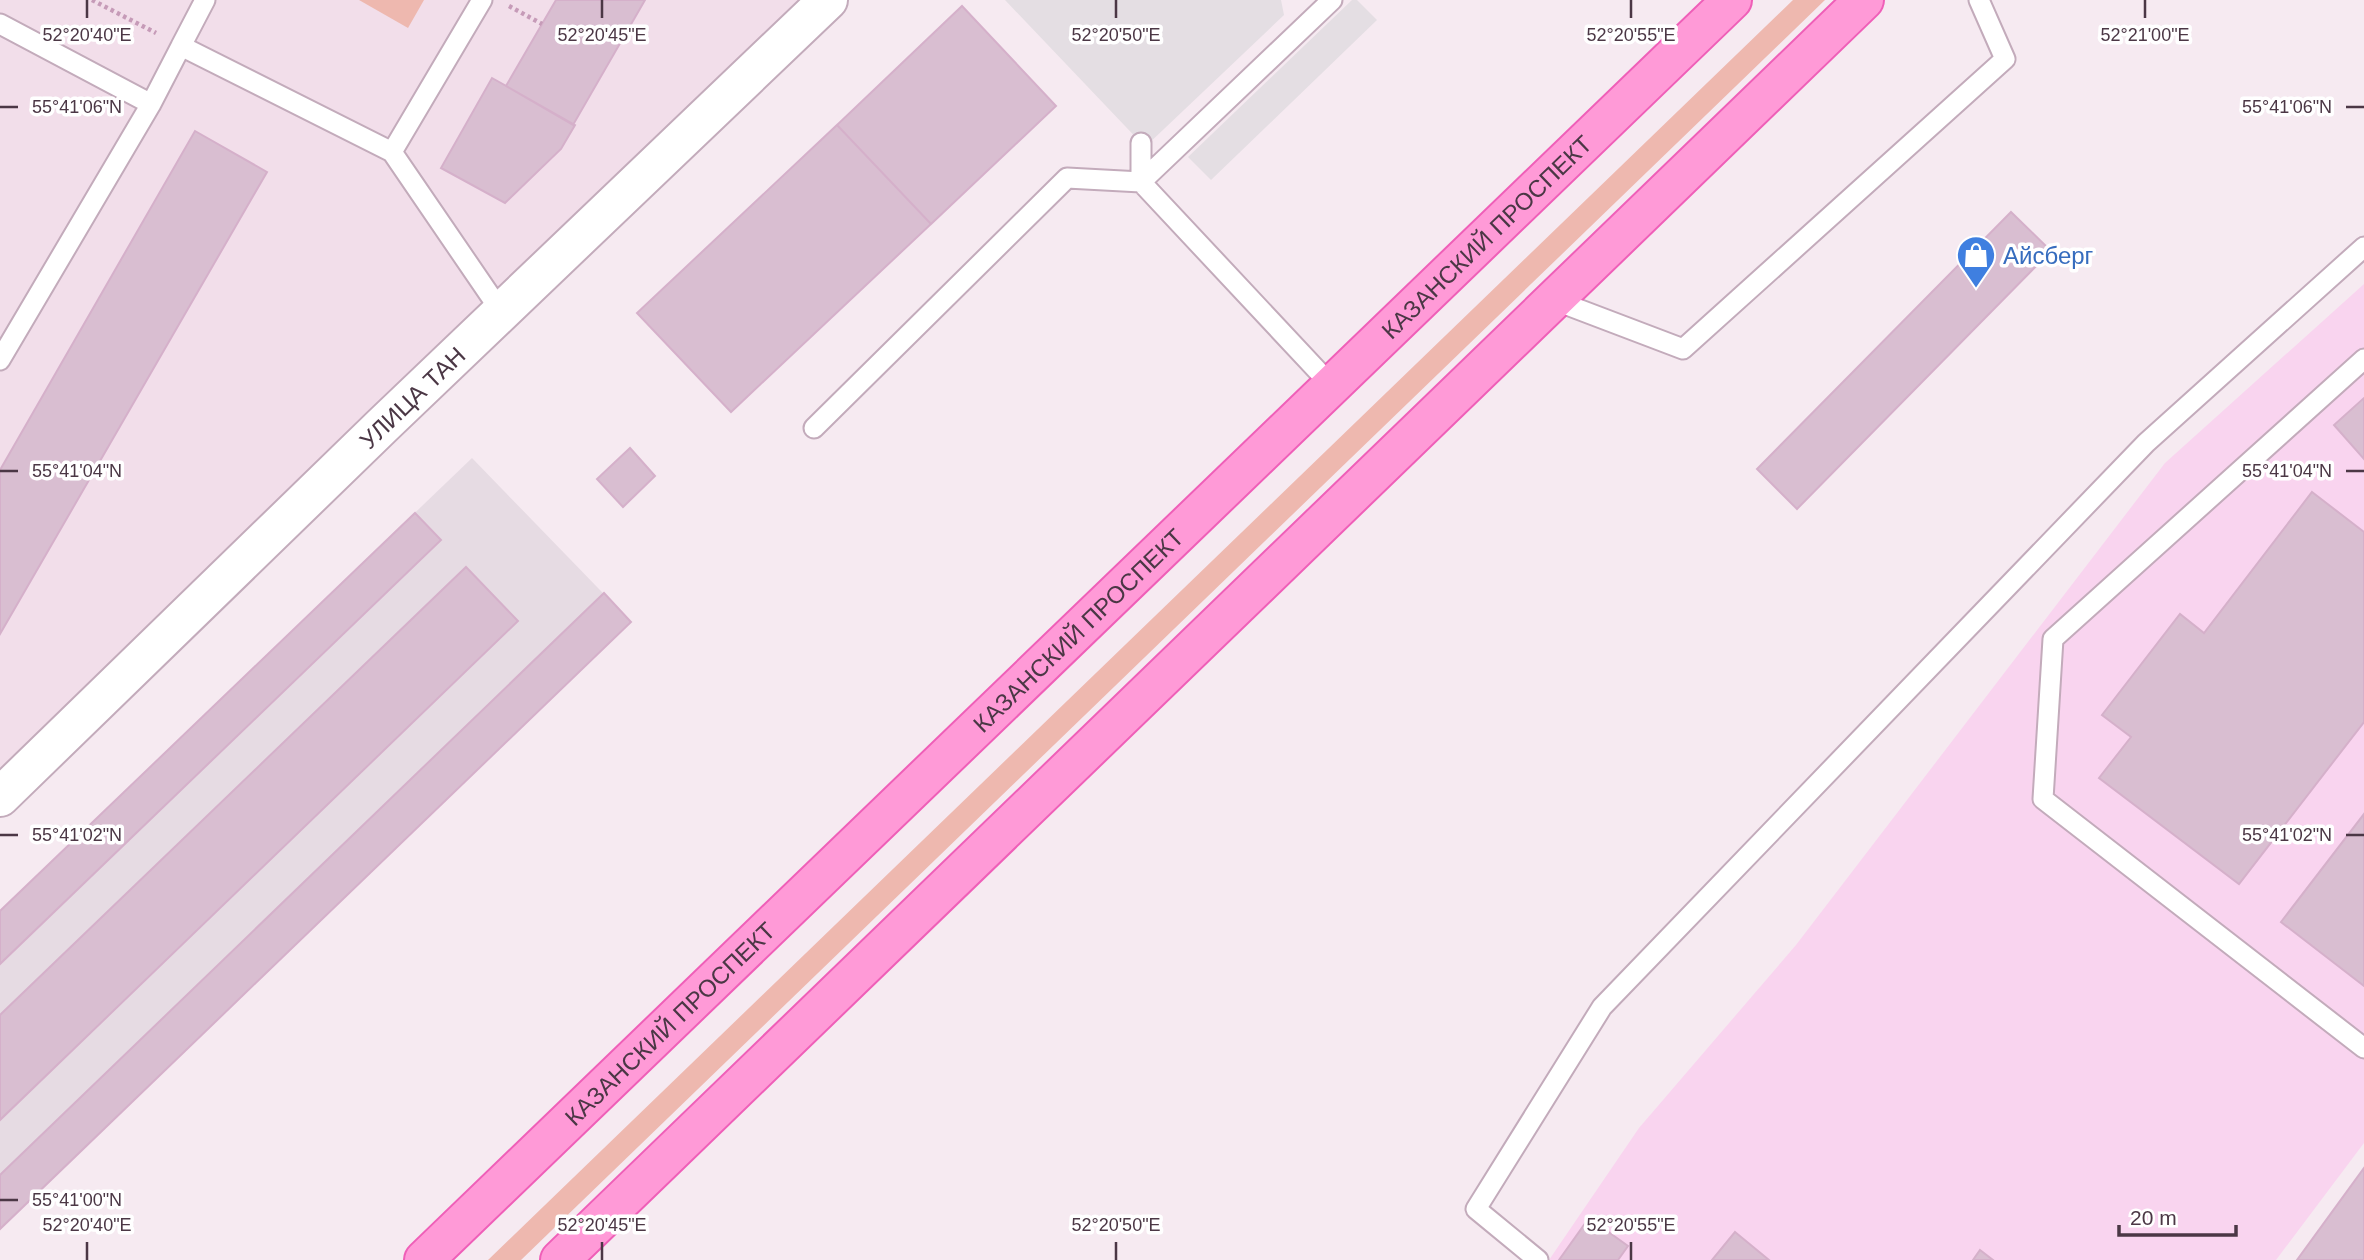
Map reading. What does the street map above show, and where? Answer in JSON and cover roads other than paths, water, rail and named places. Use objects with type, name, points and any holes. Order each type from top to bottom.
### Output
[{"type":"main road","name":"КАЗАНСКИЙ ПРОСПЕКТ","points":[[424,1260],[1732,0]]},
{"type":"main road","points":[[560,1260],[1864,0]]},
{"type":"street","name":"УЛИЦА ТАН","points":[[0,797],[828,0]]},
{"type":"lane","points":[[0,360],[151,104],[205,0]]},
{"type":"lane","points":[[392,152],[482,0]]},
{"type":"lane","points":[[814,428],[1067,178],[1142,181],[1332,0]]},
{"type":"lane","points":[[1554,300],[1683,349],[2005,59],[1979,0]]},
{"type":"lane","points":[[0,24],[151,104]]},
{"type":"lane","points":[[181,46],[392,152],[502,313]]},
{"type":"lane","points":[[1141,143],[1142,181],[1331,386]]},
{"type":"lane","points":[[1538,1260],[1476,1209],[1602,1007],[2146,443],[2364,247]]},
{"type":"lane","points":[[2364,359],[2053,639],[2043,799],[2364,1048]]},
{"type":"place","name":"Айсберг","points":[[1976,289]]}]
